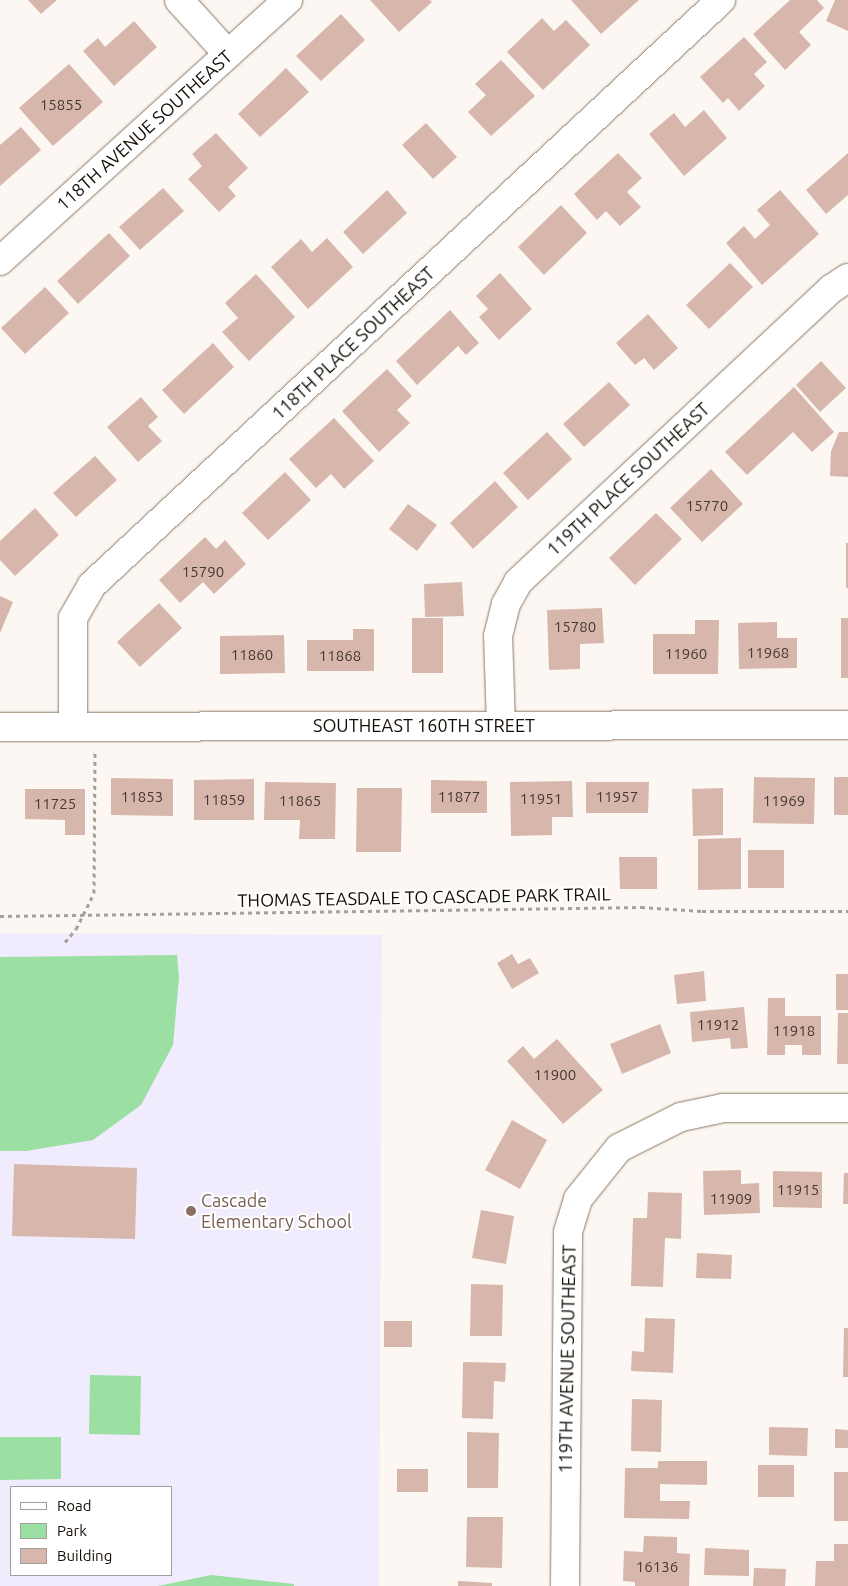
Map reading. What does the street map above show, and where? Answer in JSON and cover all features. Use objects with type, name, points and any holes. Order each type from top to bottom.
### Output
[{"type":"street","points":[[179,0],[228,54]]},
{"type":"street","name":"118TH AVENUE SOUTHEAST","points":[[0,261],[288,0]]},
{"type":"street","name":"118TH PLACE SOUTHEAST","points":[[84,727],[73,618],[92,585],[721,0]]},
{"type":"street","name":"119TH PLACE SOUTHEAST","points":[[501,725],[498,636],[506,604],[518,582],[824,296],[848,278]]},
{"type":"street","name":"SOUTHEAST 160TH STREET","points":[[0,727],[848,725]]},
{"type":"street","name":"119TH AVENUE SOUTHEAST","points":[[565,1586],[568,1232],[578,1199],[619,1148],[681,1117],[723,1108],[848,1108]]},
{"type":"path","points":[[64,942],[84,915],[94,893],[84,727]]},
{"type":"path","name":"THOMAS TEASDALE TO CASCADE PARK TRAIL","points":[[0,916],[641,906],[702,911],[848,911]]},
{"type":"shaded area","name":"Cascade Elementary School","points":[[0,933],[382,935],[379,1586],[0,1586]]},
{"type":"green space","points":[[177,955],[179,978],[173,1045],[141,1105],[93,1140],[26,1151],[0,1151],[0,957]]},
{"type":"green space","points":[[90,1375],[141,1376],[140,1435],[89,1434]]},
{"type":"green space","points":[[0,1437],[61,1437],[61,1479],[0,1480]]},
{"type":"green space","points":[[211,1575],[294,1584],[294,1586],[158,1586]]},
{"type":"building","points":[[28,0],[57,0],[41,14]]},
{"type":"building","points":[[370,0],[430,0],[432,2],[399,32]]},
{"type":"building","points":[[571,0],[639,0],[601,34]]},
{"type":"building","points":[[790,0],[817,0],[824,8],[799,32],[811,45],[785,70],[753,34]]},
{"type":"building","points":[[835,0],[848,0],[848,31],[826,21]]},
{"type":"building","points":[[341,14],[365,40],[321,81],[296,56]]},
{"type":"building","points":[[542,18],[554,31],[566,20],[590,45],[543,90],[507,52]]},
{"type":"building","points":[[134,21],[157,47],[114,86],[83,51],[98,38],[105,47]]},
{"type":"building","points":[[744,37],[767,62],[754,74],[765,86],[739,111],[728,98],[723,103],[700,77]]},
{"type":"building","points":[[501,60],[535,96],[491,136],[468,112],[486,95],[475,84]]},
{"type":"building","points":[[69,64],[103,102],[53,146],[19,108]]},
{"type":"building","points":[[286,68],[309,92],[260,137],[238,114]]},
{"type":"building","points":[[704,110],[727,138],[684,176],[649,134],[674,113],[685,127]]},
{"type":"building","points":[[426,123],[457,157],[433,179],[402,145]]},
{"type":"building","points":[[21,127],[41,150],[0,186],[0,145]]},
{"type":"building","points":[[216,133],[248,168],[228,187],[236,196],[219,212],[188,179],[202,166],[192,154]]},
{"type":"building","points":[[618,153],[642,178],[627,192],[641,207],[620,226],[606,211],[597,220],[574,194]]},
{"type":"building","points":[[848,153],[848,195],[826,214],[806,190]]},
{"type":"building","points":[[163,188],[184,211],[140,250],[119,227]]},
{"type":"building","points":[[387,190],[407,213],[363,254],[343,232]]},
{"type":"building","points":[[780,190],[819,234],[762,285],[726,243],[744,226],[755,239],[770,225],[757,210]]},
{"type":"building","points":[[561,205],[587,233],[544,275],[518,247]]},
{"type":"building","points":[[109,233],[130,256],[78,304],[57,281]]},
{"type":"building","points":[[327,238],[353,267],[308,309],[271,267],[301,239],[312,252]]},
{"type":"building","points":[[730,263],[753,287],[709,329],[686,305]]},
{"type":"building","points":[[500,273],[532,309],[499,340],[479,317],[488,309],[476,296]]},
{"type":"building","points":[[256,274],[295,317],[249,361],[222,332],[238,318],[225,303]]},
{"type":"building","points":[[45,287],[69,313],[25,354],[1,328]]},
{"type":"building","points":[[450,310],[479,343],[466,355],[458,346],[417,385],[396,361]]},
{"type":"building","points":[[648,314],[678,348],[654,370],[644,358],[635,365],[616,343]]},
{"type":"building","points":[[213,343],[234,367],[184,414],[162,390]]},
{"type":"building","points":[[821,361],[846,388],[820,412],[796,385]]},
{"type":"building","points":[[387,369],[412,396],[397,410],[410,423],[379,452],[342,411]]},
{"type":"building","points":[[609,382],[630,405],[584,447],[563,424]]},
{"type":"building","points":[[794,387],[834,432],[812,452],[793,432],[747,475],[725,452]]},
{"type":"building","points":[[141,397],[158,417],[148,426],[162,441],[138,462],[107,427]]},
{"type":"building","points":[[334,418],[374,461],[344,489],[331,474],[316,488],[289,459]]},
{"type":"building","points":[[547,432],[572,459],[528,500],[503,473]]},
{"type":"building","points":[[839,432],[848,432],[848,477],[830,476],[831,451]]},
{"type":"building","points":[[95,456],[117,480],[76,517],[53,493]]},
{"type":"building","points":[[711,469],[743,504],[702,542],[670,508]]},
{"type":"building","points":[[285,472],[311,500],[268,540],[242,513]]},
{"type":"building","points":[[495,481],[518,507],[473,549],[450,523]]},
{"type":"building","points":[[408,504],[437,525],[417,551],[389,529]]},
{"type":"building","points":[[35,508],[59,535],[15,576],[0,560],[0,541]]},
{"type":"building","points":[[656,513],[682,539],[635,585],[609,558]]},
{"type":"building","points":[[205,537],[216,549],[225,540],[246,564],[214,594],[203,582],[180,603],[159,580]]},
{"type":"building","points":[[846,543],[848,543],[848,588],[846,588]]},
{"type":"building","points":[[462,582],[464,616],[425,617],[424,584]]},
{"type":"building","points":[[0,596],[13,602],[0,633]]},
{"type":"building","points":[[159,603],[182,628],[140,667],[117,642]]},
{"type":"building","points":[[602,608],[604,643],[580,644],[580,669],[549,670],[547,610]]},
{"type":"building","points":[[412,618],[443,618],[443,673],[412,673]]},
{"type":"building","points":[[841,618],[848,618],[848,678],[841,678]]},
{"type":"building","points":[[695,620],[719,620],[718,674],[653,674],[653,634],[695,634]]},
{"type":"building","points":[[777,622],[777,638],[797,638],[797,668],[739,669],[738,623]]},
{"type":"building","points":[[353,629],[374,629],[374,671],[307,671],[307,640],[353,640]]},
{"type":"building","points":[[284,635],[285,673],[220,674],[220,636]]},
{"type":"building","points":[[754,777],[815,778],[814,824],[753,823]]},
{"type":"building","points":[[834,777],[848,777],[848,815],[834,815]]},
{"type":"building","points":[[111,778],[173,779],[173,816],[111,815]]},
{"type":"building","points":[[254,779],[254,820],[194,820],[194,780]]},
{"type":"building","points":[[431,780],[487,781],[487,813],[431,813]]},
{"type":"building","points":[[572,781],[573,817],[552,817],[552,835],[511,836],[510,782]]},
{"type":"building","points":[[265,782],[336,783],[335,839],[299,839],[300,820],[264,820]]},
{"type":"building","points":[[586,782],[649,782],[648,813],[586,813]]},
{"type":"building","points":[[357,788],[402,788],[401,852],[356,852]]},
{"type":"building","points":[[723,788],[723,835],[693,836],[692,789]]},
{"type":"building","points":[[25,789],[85,789],[85,835],[65,835],[65,820],[25,819]]},
{"type":"building","points":[[741,838],[741,889],[698,890],[698,839]]},
{"type":"building","points":[[748,850],[784,850],[784,888],[748,888]]},
{"type":"building","points":[[619,857],[657,857],[657,889],[620,889]]},
{"type":"building","points":[[512,954],[518,964],[530,958],[539,973],[512,989],[497,963]]},
{"type":"building","points":[[704,971],[706,1001],[677,1004],[674,975]]},
{"type":"building","points":[[836,974],[848,974],[848,1010],[836,1010]]},
{"type":"building","points":[[768,998],[785,998],[785,1016],[821,1016],[821,1055],[802,1055],[802,1045],[785,1045],[785,1055],[767,1055]]},
{"type":"building","points":[[744,1007],[748,1048],[731,1049],[730,1038],[692,1042],[690,1012]]},
{"type":"building","points":[[838,1013],[848,1013],[848,1064],[837,1064]]},
{"type":"building","points":[[660,1024],[671,1053],[622,1074],[610,1044]]},
{"type":"building","points":[[557,1039],[603,1090],[563,1124],[507,1061],[523,1046],[534,1059]]},
{"type":"building","points":[[512,1120],[547,1140],[520,1189],[485,1170]]},
{"type":"building","points":[[14,1164],[137,1168],[135,1239],[12,1236]]},
{"type":"building","points":[[741,1170],[741,1184],[759,1183],[760,1213],[704,1215],[703,1171]]},
{"type":"building","points":[[773,1171],[822,1172],[822,1208],[773,1207]]},
{"type":"building","points":[[844,1173],[848,1173],[848,1204],[843,1204]]},
{"type":"building","points":[[648,1192],[682,1193],[681,1239],[665,1238],[663,1287],[631,1286],[633,1218],[647,1218]]},
{"type":"building","points":[[481,1210],[514,1216],[506,1264],[472,1258]]},
{"type":"building","points":[[697,1253],[732,1255],[731,1279],[696,1278]]},
{"type":"building","points":[[471,1284],[503,1285],[502,1336],[470,1336]]},
{"type":"building","points":[[645,1318],[675,1319],[673,1373],[631,1371],[632,1351],[644,1352]]},
{"type":"building","points":[[384,1321],[412,1321],[412,1347],[384,1347]]},
{"type":"building","points":[[844,1328],[848,1328],[848,1377],[843,1377]]},
{"type":"building","points":[[463,1362],[506,1363],[505,1382],[494,1381],[493,1419],[462,1418]]},
{"type":"building","points":[[632,1399],[662,1400],[661,1452],[631,1451]]},
{"type":"building","points":[[769,1427],[808,1428],[807,1456],[769,1455]]},
{"type":"building","points":[[835,1429],[848,1430],[848,1448],[835,1448]]},
{"type":"building","points":[[467,1432],[499,1433],[498,1488],[467,1488]]},
{"type":"building","points":[[658,1461],[707,1461],[707,1485],[660,1484],[660,1501],[690,1501],[689,1519],[624,1518],[625,1468],[658,1468]]},
{"type":"building","points":[[758,1465],[794,1465],[794,1497],[758,1497]]},
{"type":"building","points":[[397,1469],[428,1469],[428,1492],[397,1492]]},
{"type":"building","points":[[834,1472],[848,1472],[848,1521],[834,1521]]},
{"type":"building","points":[[467,1517],[503,1517],[502,1568],[466,1567]]},
{"type":"building","points":[[644,1536],[677,1537],[677,1553],[690,1554],[689,1586],[635,1586],[635,1582],[623,1581],[624,1551],[643,1552]]},
{"type":"building","points":[[834,1544],[848,1544],[848,1586],[815,1586],[816,1561],[834,1561]]},
{"type":"building","points":[[705,1548],[749,1550],[749,1576],[704,1575]]},
{"type":"building","points":[[754,1568],[786,1569],[785,1586],[753,1586]]},
{"type":"building","points":[[458,1581],[492,1583],[492,1586],[458,1586]]},
{"type":"place","name":"Cascade Elementary School","points":[[191,1211]]}]
